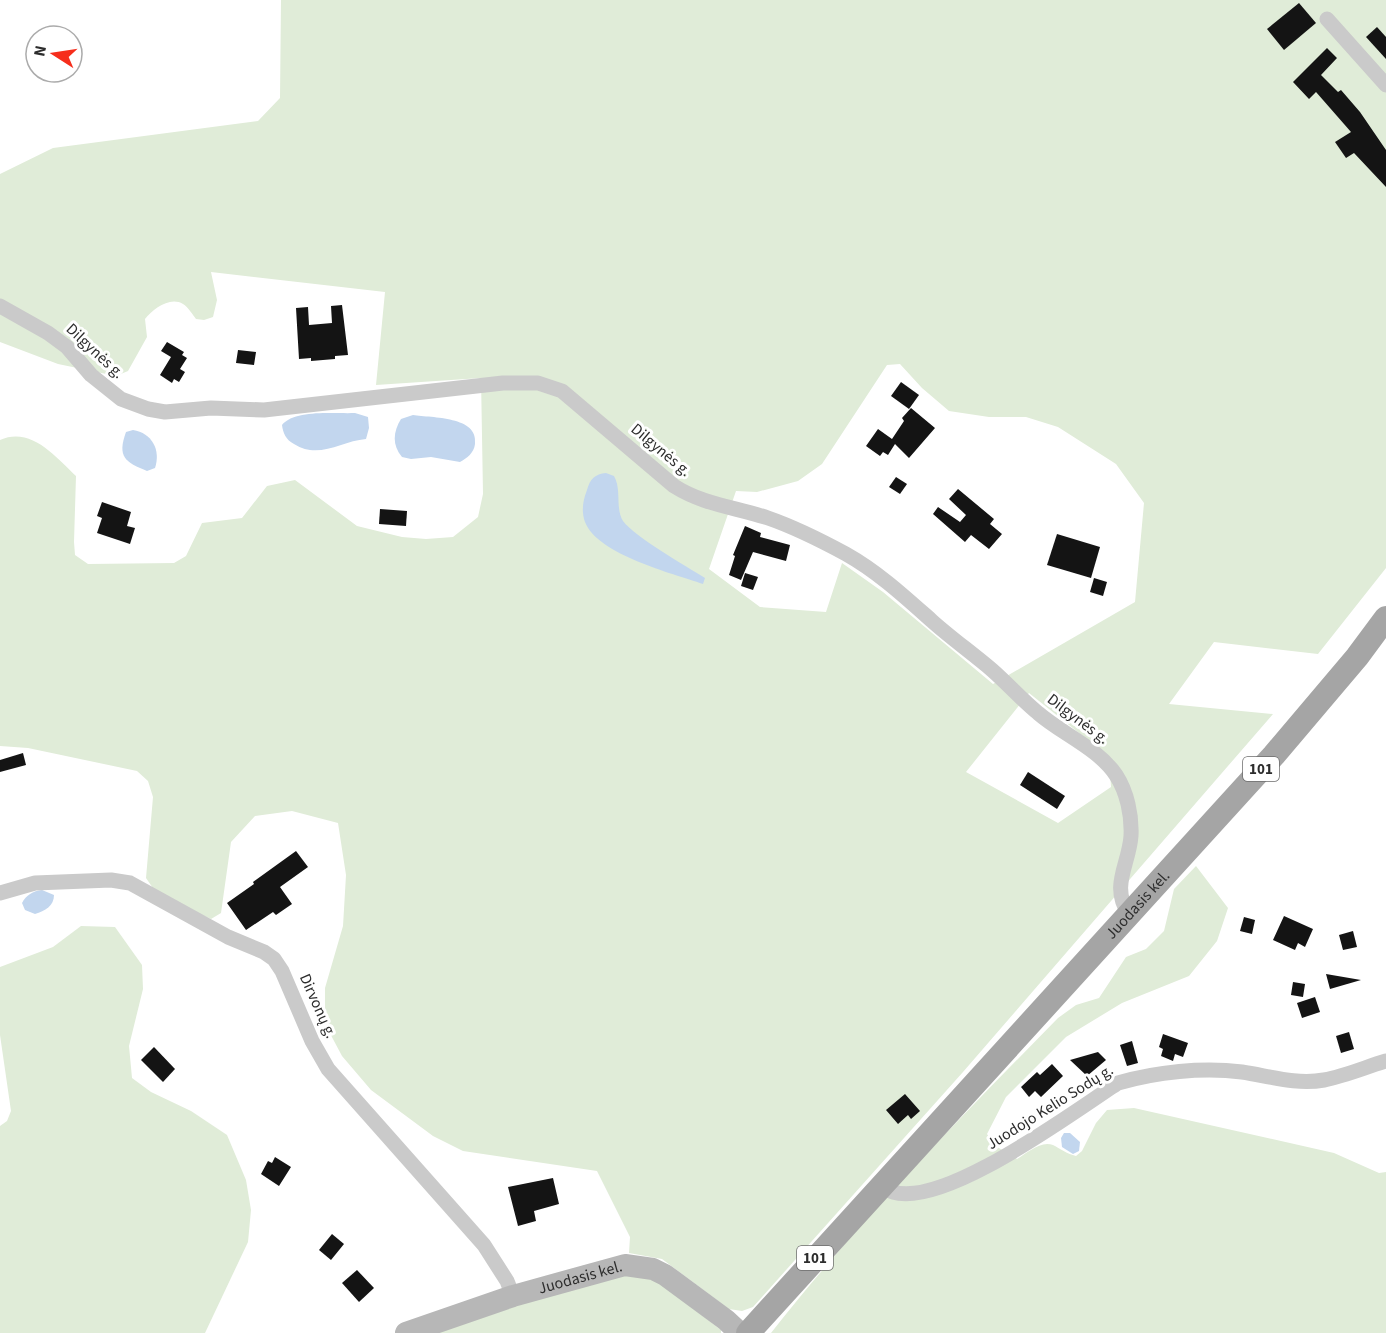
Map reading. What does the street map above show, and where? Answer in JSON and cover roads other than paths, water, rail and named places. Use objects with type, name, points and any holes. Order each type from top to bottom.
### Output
[{"type":"main road","name":"Juodasis kel.","points":[[882,1184],[1274,755],[1357,657],[1386,618]]},
{"type":"main road","name":"101","points":[[748,1333],[882,1184]]},
{"type":"street","points":[[1327,19],[1386,85]]},
{"type":"street","name":"Dilgynės g.","points":[[0,306],[68,347],[91,375],[121,399],[148,409],[165,412],[211,408],[264,410],[503,383],[538,383],[561,391],[674,486],[690,496],[725,508],[767,518],[792,528],[846,554],[888,582],[965,650],[991,669],[1039,714],[1102,760],[1114,772],[1124,788],[1129,810],[1131,835],[1120,889],[1122,903],[1130,914]]},
{"type":"street","name":"Dirvonų g.","points":[[0,893],[35,883],[111,880],[130,883],[228,937],[264,952],[273,959],[282,971],[312,1041],[328,1070],[484,1245],[507,1281],[513,1296]]},
{"type":"street","name":"Juodojo Kelio Sodų g.","points":[[882,1184],[891,1192],[908,1194],[940,1188],[971,1176],[1118,1083],[1131,1079],[1181,1072],[1213,1071],[1241,1072],[1291,1081],[1323,1080],[1386,1061]]},
{"type":"street","name":"Juodasis kel.","points":[[406,1333],[513,1296],[625,1265],[653,1269],[665,1275],[740,1333]]},
{"type":"water","points":[[355,413],[368,417],[369,428],[366,439],[321,450],[303,448],[294,444],[285,436],[282,428],[288,420],[306,414]]},
{"type":"water","points":[[413,415],[462,423],[470,428],[474,435],[473,450],[460,462],[431,457],[411,459],[402,457],[396,448],[396,429],[401,419]]},
{"type":"water","points":[[133,430],[145,435],[153,443],[157,455],[155,468],[147,471],[133,465],[125,458],[123,440],[126,432]]},
{"type":"water","points":[[606,473],[614,476],[618,487],[619,510],[623,521],[629,528],[705,578],[703,584],[637,561],[605,544],[593,534],[585,522],[584,502],[591,480]]},
{"type":"water","points":[[42,890],[54,895],[51,905],[35,914],[25,910],[22,903],[26,898],[33,892]]},
{"type":"water","points":[[1064,1133],[1070,1133],[1080,1142],[1079,1151],[1073,1154],[1062,1147],[1061,1138]]}]
